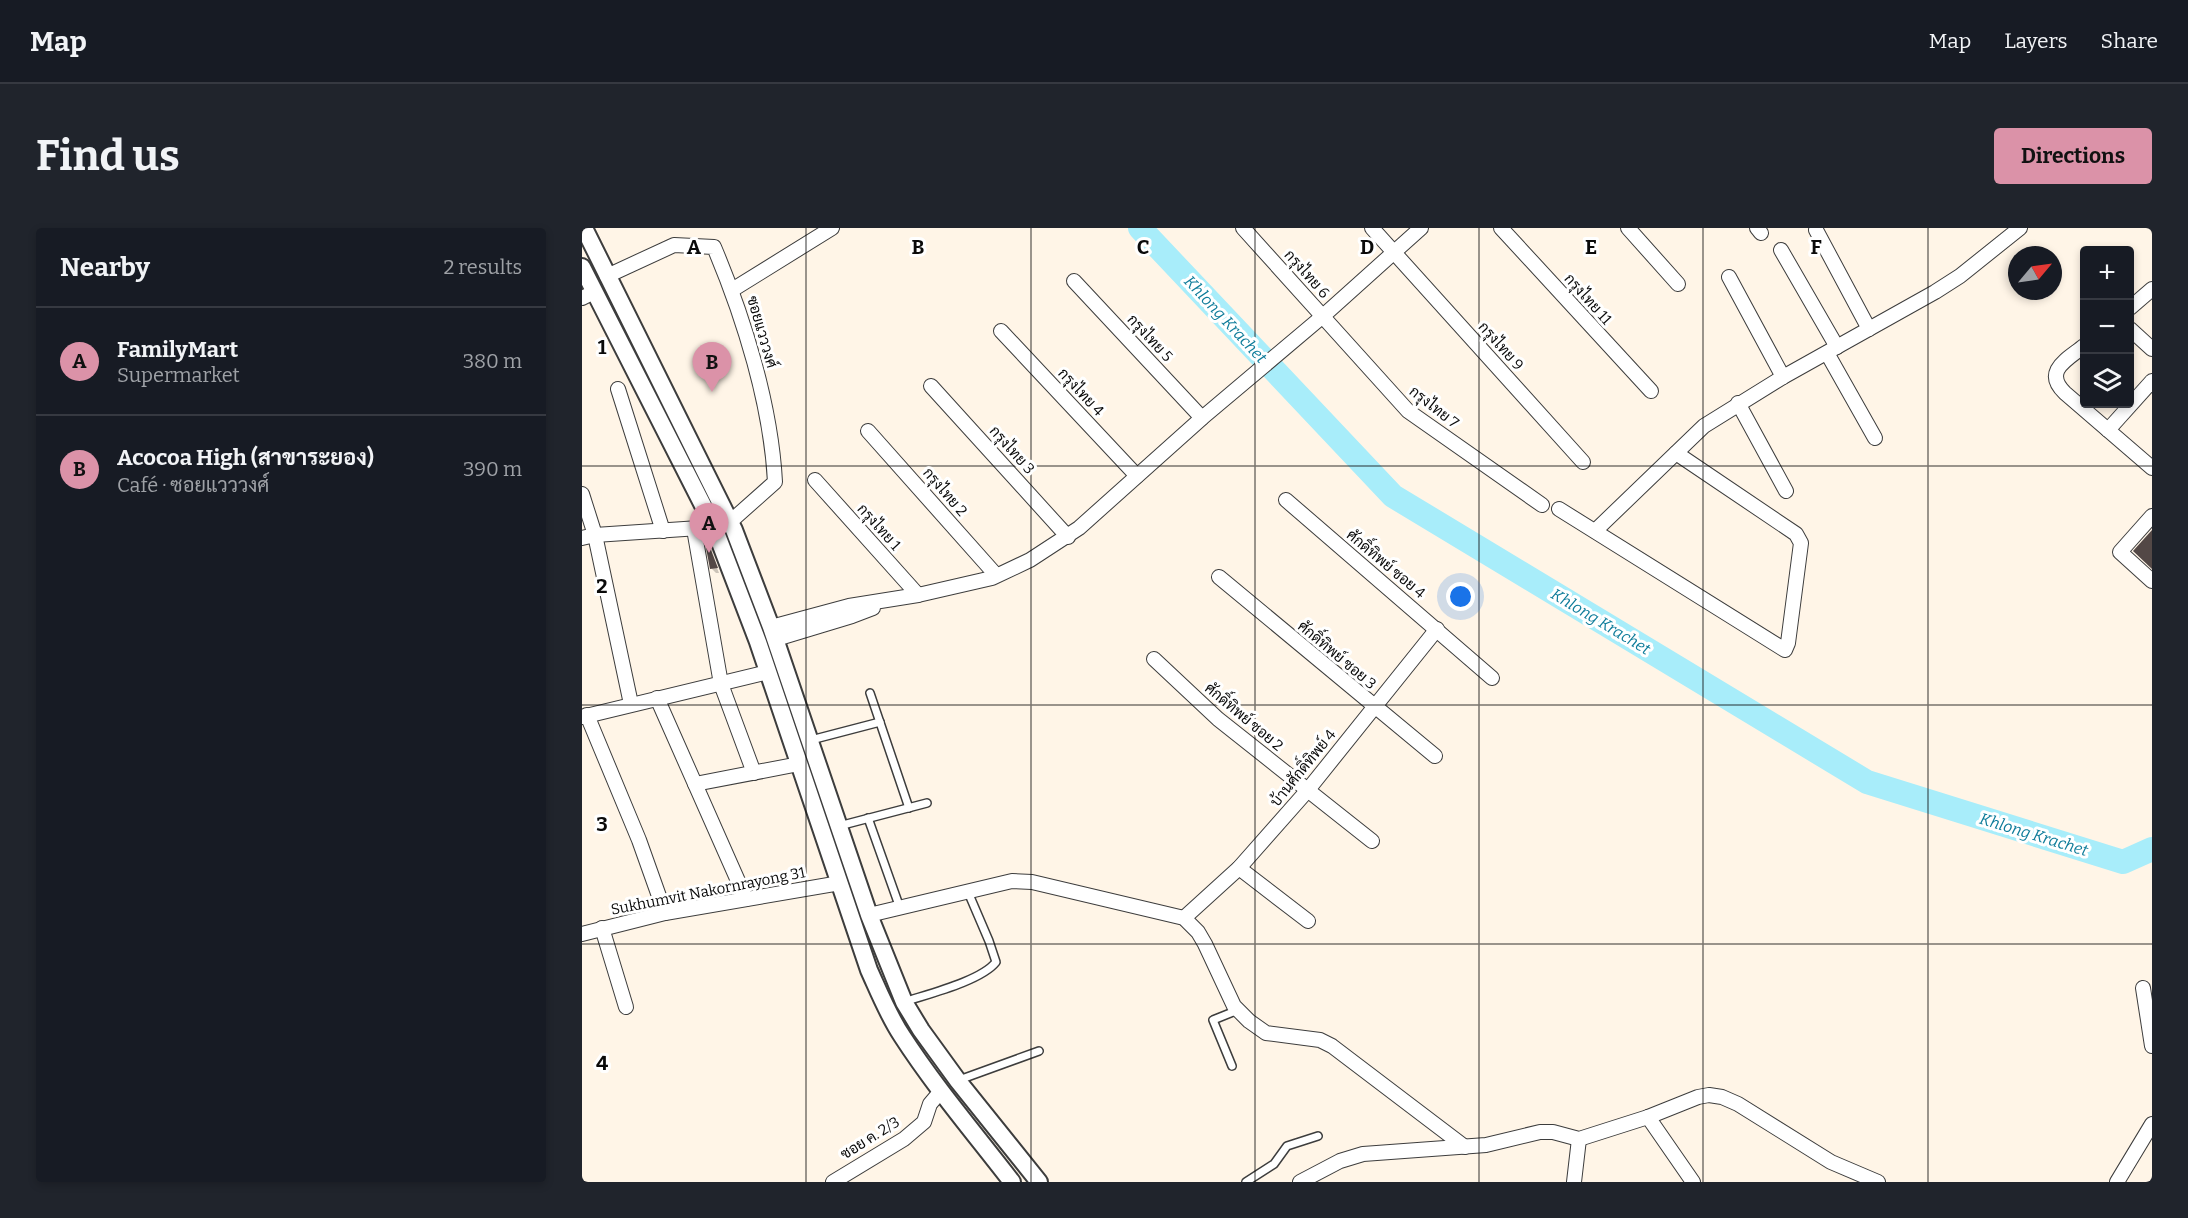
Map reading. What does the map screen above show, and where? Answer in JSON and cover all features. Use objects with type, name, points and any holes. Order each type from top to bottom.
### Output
[{"type":"street","points":[[732,290],[832,228]]},
{"type":"street","name":"กรุงไทย 6","points":[[1243,228],[1323,316]]},
{"type":"street","name":"กรุงไทย 9","points":[[1372,228],[1583,462]]},
{"type":"street","points":[[773,633],[849,606],[918,596],[996,576],[1030,560],[1068,537],[1421,228]]},
{"type":"street","name":"กรุงไทย 11","points":[[1502,228],[1651,391]]},
{"type":"street","points":[[1628,228],[1678,284]]},
{"type":"street","points":[[1595,531],[1704,426],[1738,403],[1943,287],[2020,228]]},
{"type":"street","points":[[1816,230],[1869,329]]},
{"type":"street","points":[[586,240],[608,276],[730,522],[811,740],[869,915],[904,1002],[958,1081],[1039,1182]]},
{"type":"street","name":"ซอยแวววงศ์","points":[[608,276],[674,245],[714,247],[732,290],[755,366],[774,450],[775,482],[730,522]]},
{"type":"street","points":[[1781,250],[1875,438]]},
{"type":"street","points":[[582,267],[588,295],[714,527],[768,672],[869,970],[884,1004],[901,1035],[941,1091],[1012,1182]]},
{"type":"street","points":[[1729,277],[1783,377]]},
{"type":"street","name":"กรุงไทย 5","points":[[1074,281],[1202,418]]},
{"type":"street","points":[[2134,305],[2152,289]]},
{"type":"street","name":"กรุงไทย 7","points":[[1323,316],[1408,411],[1542,505]]},
{"type":"street","name":"กรุงไทย 4","points":[[1001,331],[1137,476]]},
{"type":"street","points":[[2134,333],[2152,349]]},
{"type":"street","points":[[2080,350],[2058,368],[2056,382],[2065,393],[2152,468]]},
{"type":"street","points":[[2108,430],[2152,381]]},
{"type":"street","name":"กรุงไทย 3","points":[[931,386],[1068,537]]},
{"type":"street","points":[[618,389],[663,531]]},
{"type":"street","points":[[1738,403],[1786,491]]},
{"type":"street","name":"กรุงไทย 2","points":[[868,430],[996,576]]},
{"type":"street","points":[[1559,509],[1785,650],[1788,643],[1801,543],[1796,534],[1676,453]]},
{"type":"street","name":"กรุงไทย 1","points":[[815,480],[918,596]]},
{"type":"street","points":[[582,494],[588,536],[631,705]]},
{"type":"street","name":"ศักดิ์ทิพย์ ซอย 4","points":[[1286,500],[1492,678]]},
{"type":"street","points":[[2152,516],[2120,552],[2152,581]]},
{"type":"street","points":[[588,536],[714,527]]},
{"type":"street","points":[[694,529],[721,684],[754,773]]},
{"type":"street","name":"ศักดิ์ทิพย์ ซอย 3","points":[[1219,577],[1436,756]]},
{"type":"street","name":"บ้านศักดิ์ทิพย์ 4","points":[[1184,918],[1239,868],[1307,791],[1437,629]]},
{"type":"street","name":"ศักดิ์ทิพย์ ซอย 2","points":[[1154,659],[1218,718],[1372,841]]},
{"type":"street","points":[[665,913],[639,840],[585,716],[768,672]]},
{"type":"street","points":[[657,698],[746,899]]},
{"type":"street","points":[[695,784],[799,764]]},
{"type":"street","points":[[1239,868],[1308,921]]},
{"type":"street","points":[[869,915],[1012,881],[1032,882],[1184,918],[1198,932],[1234,1006],[1248,1021],[1266,1032],[1320,1040],[1332,1046],[1464,1147]]},
{"type":"street","name":"Sukhumvit Nakornrayong 31","points":[[582,934],[665,913],[840,883]]},
{"type":"street","points":[[603,928],[626,1007]]},
{"type":"street","points":[[2143,988],[2152,1040]]},
{"type":"street","name":"ซอย ค. 2/3","points":[[833,1182],[904,1139],[924,1122],[930,1104],[941,1091]]},
{"type":"street","points":[[1300,1182],[1340,1161],[1364,1154],[1486,1145],[1540,1132],[1553,1132],[1579,1139],[1709,1095],[1722,1096],[1738,1104],[1831,1162],[1878,1182]]},
{"type":"street","points":[[1648,1117],[1693,1182]]},
{"type":"street","points":[[2117,1182],[2152,1124]]},
{"type":"street","points":[[1574,1182],[1579,1139]]},
{"type":"lane","points":[[870,693],[909,808]]},
{"type":"lane","points":[[811,740],[880,722]]},
{"type":"lane","points":[[839,826],[927,803]]},
{"type":"lane","points":[[868,818],[900,908]]},
{"type":"lane","points":[[904,1002],[972,978],[990,970],[996,962],[968,892]]},
{"type":"lane","points":[[1232,1066],[1213,1020],[1238,1010]]},
{"type":"lane","points":[[958,1081],[1039,1052]]},
{"type":"lane","points":[[1246,1182],[1274,1164],[1287,1146],[1318,1136]]},
{"type":"building","points":[[2152,530],[2152,569],[2133,551]]},
{"type":"building","points":[[704,537],[706,537],[718,568],[710,569]]},
{"type":"waterway","name":"Khlong Krachet","points":[[1140,228],[1393,496],[1867,782],[2123,862],[2152,849]]},
{"type":"place","name":"Acocoa High (สาขาระยอง)","points":[[712,392]]},
{"type":"place","name":"FamilyMart","points":[[709,553]]}]
